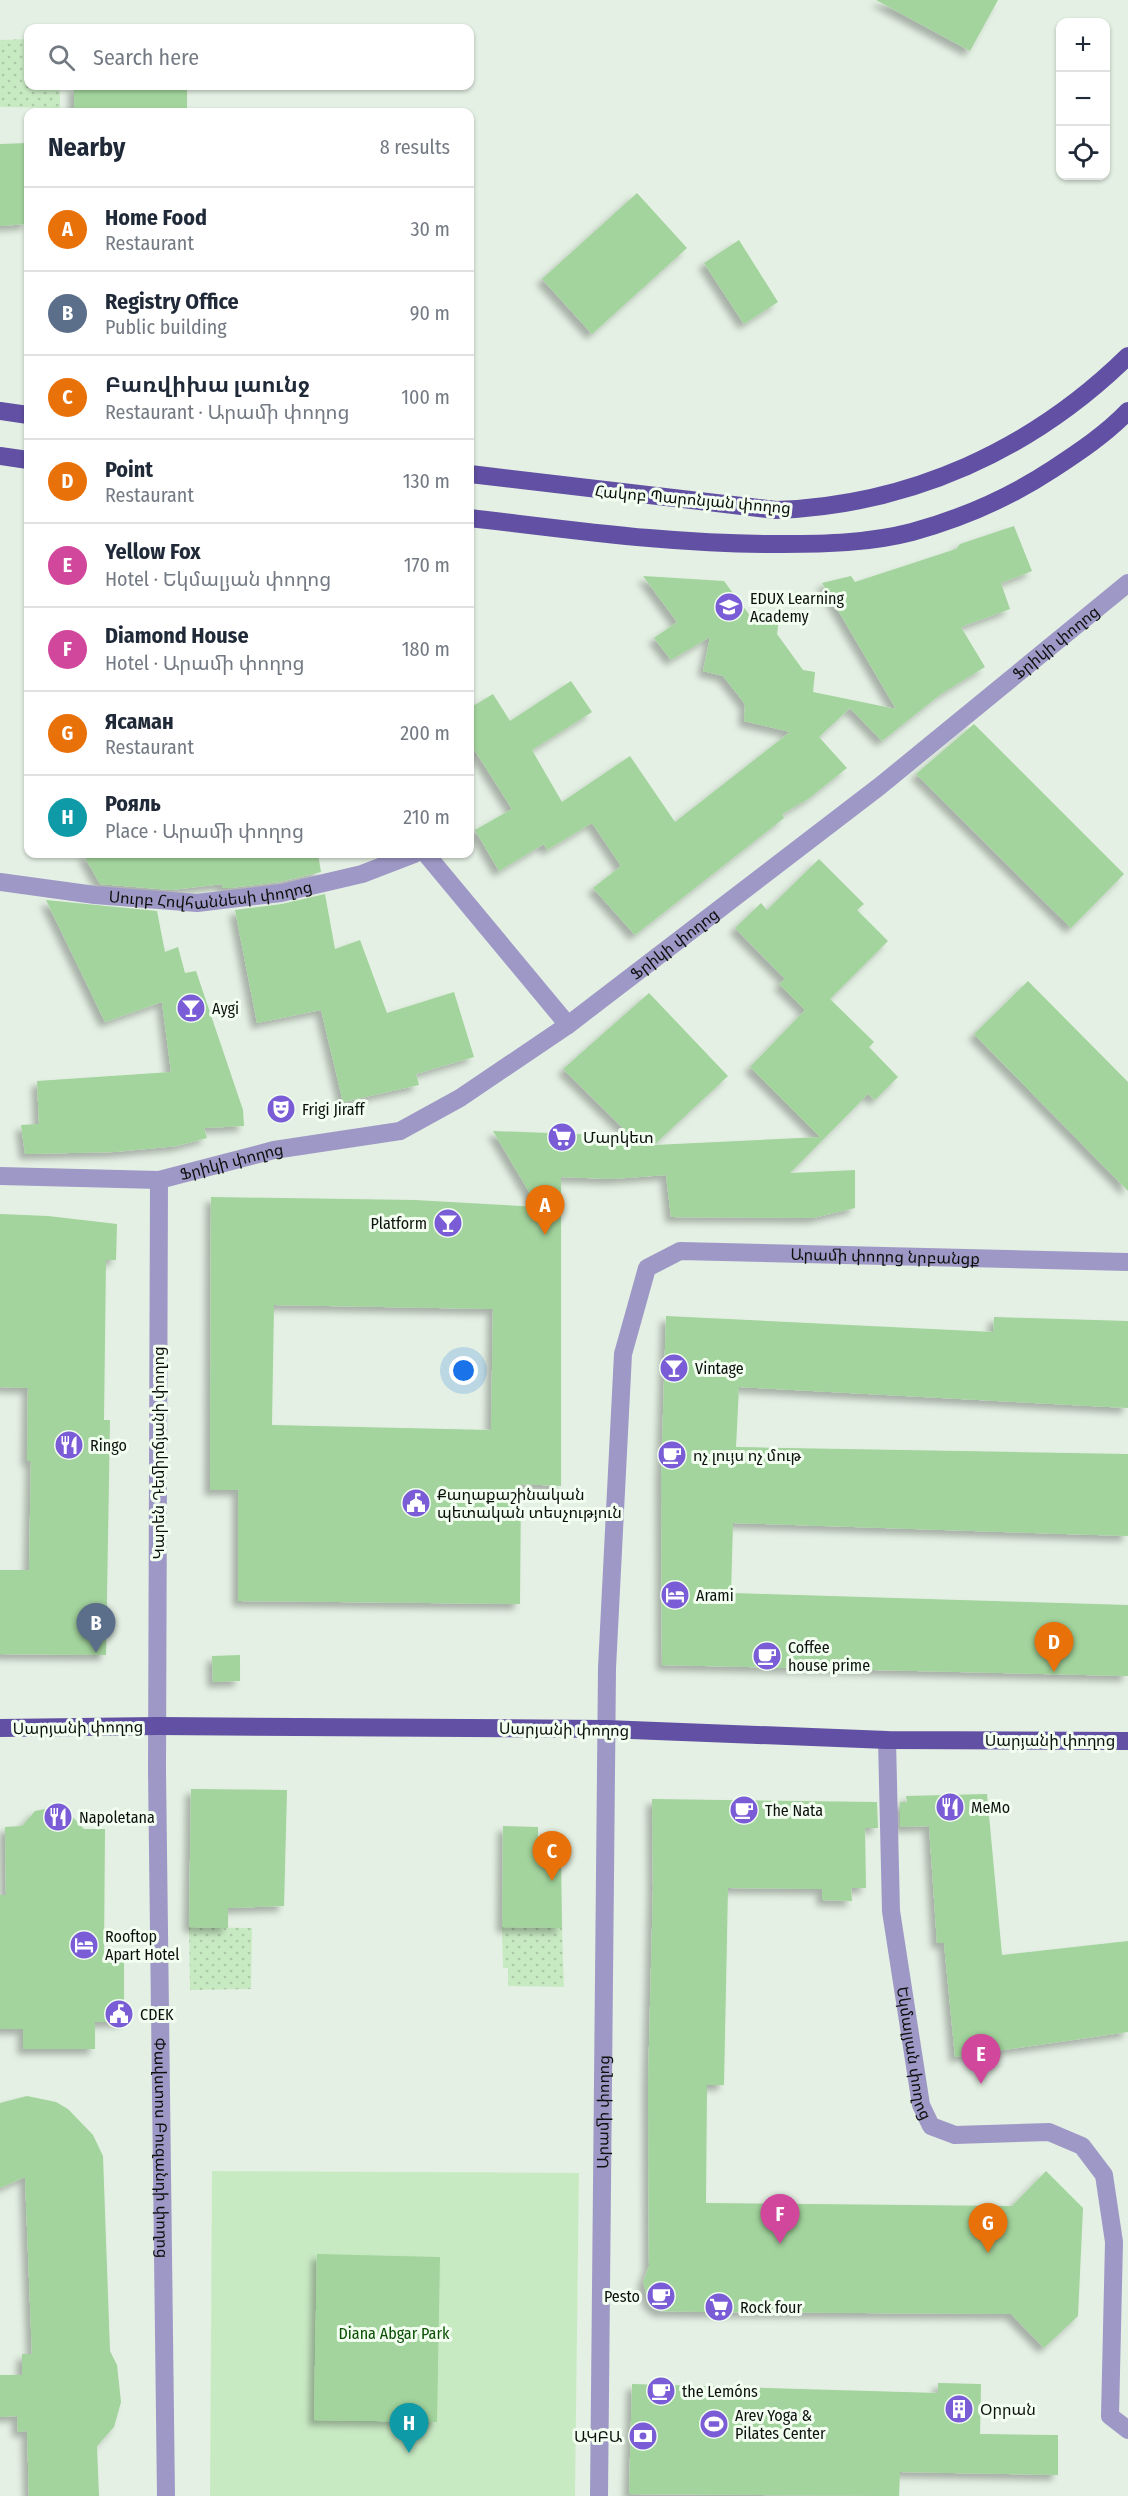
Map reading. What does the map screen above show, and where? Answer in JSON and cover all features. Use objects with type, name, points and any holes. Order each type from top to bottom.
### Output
[{"type":"main road","name":"Հակոբ Պարոնյան փողոց","points":[[474,474],[776,510],[824,508],[879,496],[948,476],[995,454],[1097,386],[1128,356]]},
{"type":"main road","points":[[0,411],[24,414]]},
{"type":"main road","points":[[474,518],[728,545],[840,543],[875,539],[911,532],[964,516],[1015,494],[1084,450],[1128,411]]},
{"type":"main road","points":[[0,456],[24,459]]},
{"type":"main road","name":"Սարյանի փողոց","points":[[0,1728],[158,1726],[606,1729],[887,1740],[1128,1741]]},
{"type":"street","name":"Ֆրիկի փողոց","points":[[0,1176],[159,1180],[274,1150],[400,1131],[459,1098],[568,1025],[880,786],[1128,583]]},
{"type":"street","name":"Սուրբ Հովհաննեսի փողոց","points":[[0,882],[95,895],[197,903],[280,893],[362,874],[404,858]]},
{"type":"street","points":[[429,858],[568,1025]]},
{"type":"street","name":"Կարեն Դեմիրճյանի փողոց","points":[[158,1726],[159,1180]]},
{"type":"street","name":"Արամի փողոց նրբանցք","points":[[606,1729],[623,1354],[647,1268],[680,1251],[1128,1262]]},
{"type":"street","name":"Փավստոս Բուզանդի փողոց","points":[[158,1726],[166,2496]]},
{"type":"street","name":"Արամի փողոց","points":[[599,2496],[606,1729]]},
{"type":"street","name":"Եկմալյան փողոց","points":[[887,1740],[891,1911],[921,2105],[931,2126],[955,2135],[1049,2132],[1082,2146],[1104,2175],[1114,2242],[1110,2416],[1128,2430]]},
{"type":"green space","points":[[24,39],[24,90],[60,90],[60,108],[0,107],[0,40]]},
{"type":"green space","points":[[189,1927],[252,1928],[251,1989],[190,1990]]},
{"type":"green space","points":[[502,1927],[562,1928],[564,1987],[508,1986],[508,1968],[503,1968]]},
{"type":"green space","name":"Diana Abgar Park","points":[[212,2171],[579,2173],[575,2496],[210,2496]]},
{"type":"building","points":[[876,0],[998,0],[970,51]]},
{"type":"building","points":[[74,90],[187,90],[187,108],[74,108]]},
{"type":"building","points":[[24,143],[24,224],[0,226],[0,144]]},
{"type":"building","points":[[637,193],[687,248],[592,334],[542,279]]},
{"type":"building","points":[[739,240],[778,302],[744,324],[704,263]]},
{"type":"building","points":[[1014,526],[1032,571],[1001,583],[1010,609],[961,627],[985,667],[941,694],[882,741],[850,708],[819,737],[847,768],[808,799],[782,814],[784,818],[635,935],[593,888],[621,866],[592,823],[547,850],[544,844],[499,871],[475,830],[512,809],[474,749],[474,706],[493,694],[510,721],[571,681],[592,712],[532,750],[562,802],[630,756],[675,822],[790,732],[744,721],[745,704],[723,676],[703,671],[710,637],[671,660],[654,638],[677,622],[643,576],[724,581],[751,617],[760,610],[764,618],[779,619],[777,634],[803,670],[815,672],[813,692],[896,709],[822,583],[851,576],[855,582],[956,549],[960,544]]},
{"type":"building","points":[[974,724],[1124,874],[1071,928],[916,774]]},
{"type":"building","points":[[85,858],[319,858],[321,872],[279,882],[230,888],[222,888],[222,884],[171,890],[100,884]]},
{"type":"building","points":[[819,859],[864,904],[857,910],[888,941],[830,999],[874,1042],[869,1047],[898,1077],[875,1100],[868,1094],[790,1173],[855,1170],[855,1208],[813,1218],[671,1217],[666,1175],[612,1179],[561,1177],[561,1486],[521,1484],[520,1604],[238,1601],[238,1490],[210,1490],[211,1197],[415,1200],[538,1207],[493,1131],[631,1136],[563,1069],[649,993],[728,1076],[654,1145],[820,1137],[750,1067],[805,1010],[779,984],[785,979],[735,928],[761,903],[767,910]],"holes":[[[274,1305],[493,1309],[491,1430],[272,1425]]]},
{"type":"building","points":[[325,894],[335,949],[360,940],[387,1013],[454,992],[474,1057],[416,1074],[419,1085],[343,1102],[321,1010],[257,1023],[235,910],[282,904]]},
{"type":"building","points":[[46,900],[157,911],[165,952],[178,947],[185,973],[196,971],[243,1110],[244,1126],[204,1128],[207,1138],[177,1146],[114,1152],[25,1154],[21,1125],[39,1124],[37,1081],[171,1072],[162,1002],[105,1022]]},
{"type":"building","points":[[1028,981],[1128,1082],[1128,1191],[974,1034]]},
{"type":"building","points":[[0,1214],[48,1216],[117,1224],[116,1260],[106,1260],[104,1420],[110,1420],[106,1655],[0,1654],[0,1570],[29,1570],[31,1461],[27,1461],[28,1388],[0,1387]]},
{"type":"building","points":[[666,1316],[993,1332],[994,1317],[1128,1321],[1128,1408],[739,1387],[736,1447],[1128,1454],[1128,1536],[733,1523],[731,1593],[1128,1605],[1128,1676],[662,1665],[661,1478]]},
{"type":"building","points":[[240,1655],[240,1681],[213,1682],[212,1656]]},
{"type":"building","points":[[191,1789],[287,1790],[284,1906],[228,1908],[228,1928],[189,1927]]},
{"type":"building","points":[[987,1794],[1002,1955],[1128,1941],[1128,2032],[955,2057],[944,1943],[937,1943],[929,1826],[900,1827],[900,1802],[907,1802],[906,1796]]},
{"type":"building","points":[[652,1799],[877,1802],[878,1828],[865,1828],[866,1888],[851,1888],[852,1901],[822,1900],[822,1889],[728,1888],[724,2085],[707,2085],[706,2203],[1012,2206],[1046,2171],[1083,2208],[1078,2316],[1044,2348],[1011,2314],[659,2311],[649,2303],[643,2282],[649,2266],[648,2085],[653,1888]]},
{"type":"building","points":[[55,1807],[66,1810],[84,1829],[105,1829],[104,1953],[124,1953],[124,2022],[95,2022],[95,2049],[23,2049],[23,2029],[0,2029],[0,1895],[6,1895],[5,1827],[22,1826],[35,1811]]},
{"type":"building","points":[[503,1826],[538,1827],[538,1855],[561,1855],[562,1928],[502,1927]]},
{"type":"building","points":[[27,2096],[56,2102],[68,2109],[93,2135],[103,2156],[110,2351],[117,2365],[121,2402],[114,2427],[97,2446],[99,2496],[29,2496],[27,2431],[18,2432],[17,2416],[0,2417],[0,2375],[22,2375],[22,2354],[32,2354],[25,2177],[0,2188],[0,2103]]},
{"type":"building","points":[[317,2254],[440,2257],[437,2422],[314,2420]]},
{"type":"building","points":[[938,2383],[981,2384],[980,2434],[1058,2435],[1058,2475],[900,2472],[899,2496],[629,2494],[632,2384],[938,2393]]},
{"type":"place","name":"EDUX Learning Academy","points":[[729,607]]},
{"type":"place","name":"Aygi","points":[[191,1008]]},
{"type":"place","name":"Frigi Jiraff","points":[[281,1109]]},
{"type":"place","name":"Մարկետ","points":[[562,1137]]},
{"type":"place","name":"Platform","points":[[448,1223]]},
{"type":"place","name":"Home Food","points":[[545,1235]]},
{"type":"place","name":"Vintage","points":[[674,1368]]},
{"type":"place","name":"Ringo","points":[[69,1445]]},
{"type":"place","name":"ոչ լույս ոչ մութ","points":[[672,1455]]},
{"type":"place","name":"Քաղաքաշինական պետական տեսչություն","points":[[416,1503]]},
{"type":"place","name":"Arami","points":[[675,1595]]},
{"type":"place","name":"Registry Office","points":[[96,1653]]},
{"type":"place","name":"Coffee house prime","points":[[767,1656]]},
{"type":"place","name":"Point","points":[[1054,1672]]},
{"type":"place","name":"MeMo","points":[[950,1807]]},
{"type":"place","name":"The Nata","points":[[744,1810]]},
{"type":"place","name":"Napoletana","points":[[58,1817]]},
{"type":"place","name":"Բառվիխա լաունջ","points":[[552,1881]]},
{"type":"place","name":"Rooftop Apart Hotel","points":[[84,1945]]},
{"type":"place","name":"CDEK","points":[[119,2014]]},
{"type":"place","name":"Yellow Fox","points":[[981,2084]]},
{"type":"place","name":"Diamond House","points":[[780,2244]]},
{"type":"place","name":"Ясаман","points":[[988,2253]]},
{"type":"place","name":"Pesto","points":[[661,2296]]},
{"type":"place","name":"Rock four","points":[[719,2307]]},
{"type":"place","name":"the Lemóns","points":[[661,2391]]},
{"type":"place","name":"Օրրան","points":[[959,2409]]},
{"type":"place","name":"Arev Yoga & Pilates Center","points":[[714,2424]]},
{"type":"place","name":"ԱԿԲԱ","points":[[643,2436]]},
{"type":"place","name":"Рояль","points":[[409,2453]]}]
